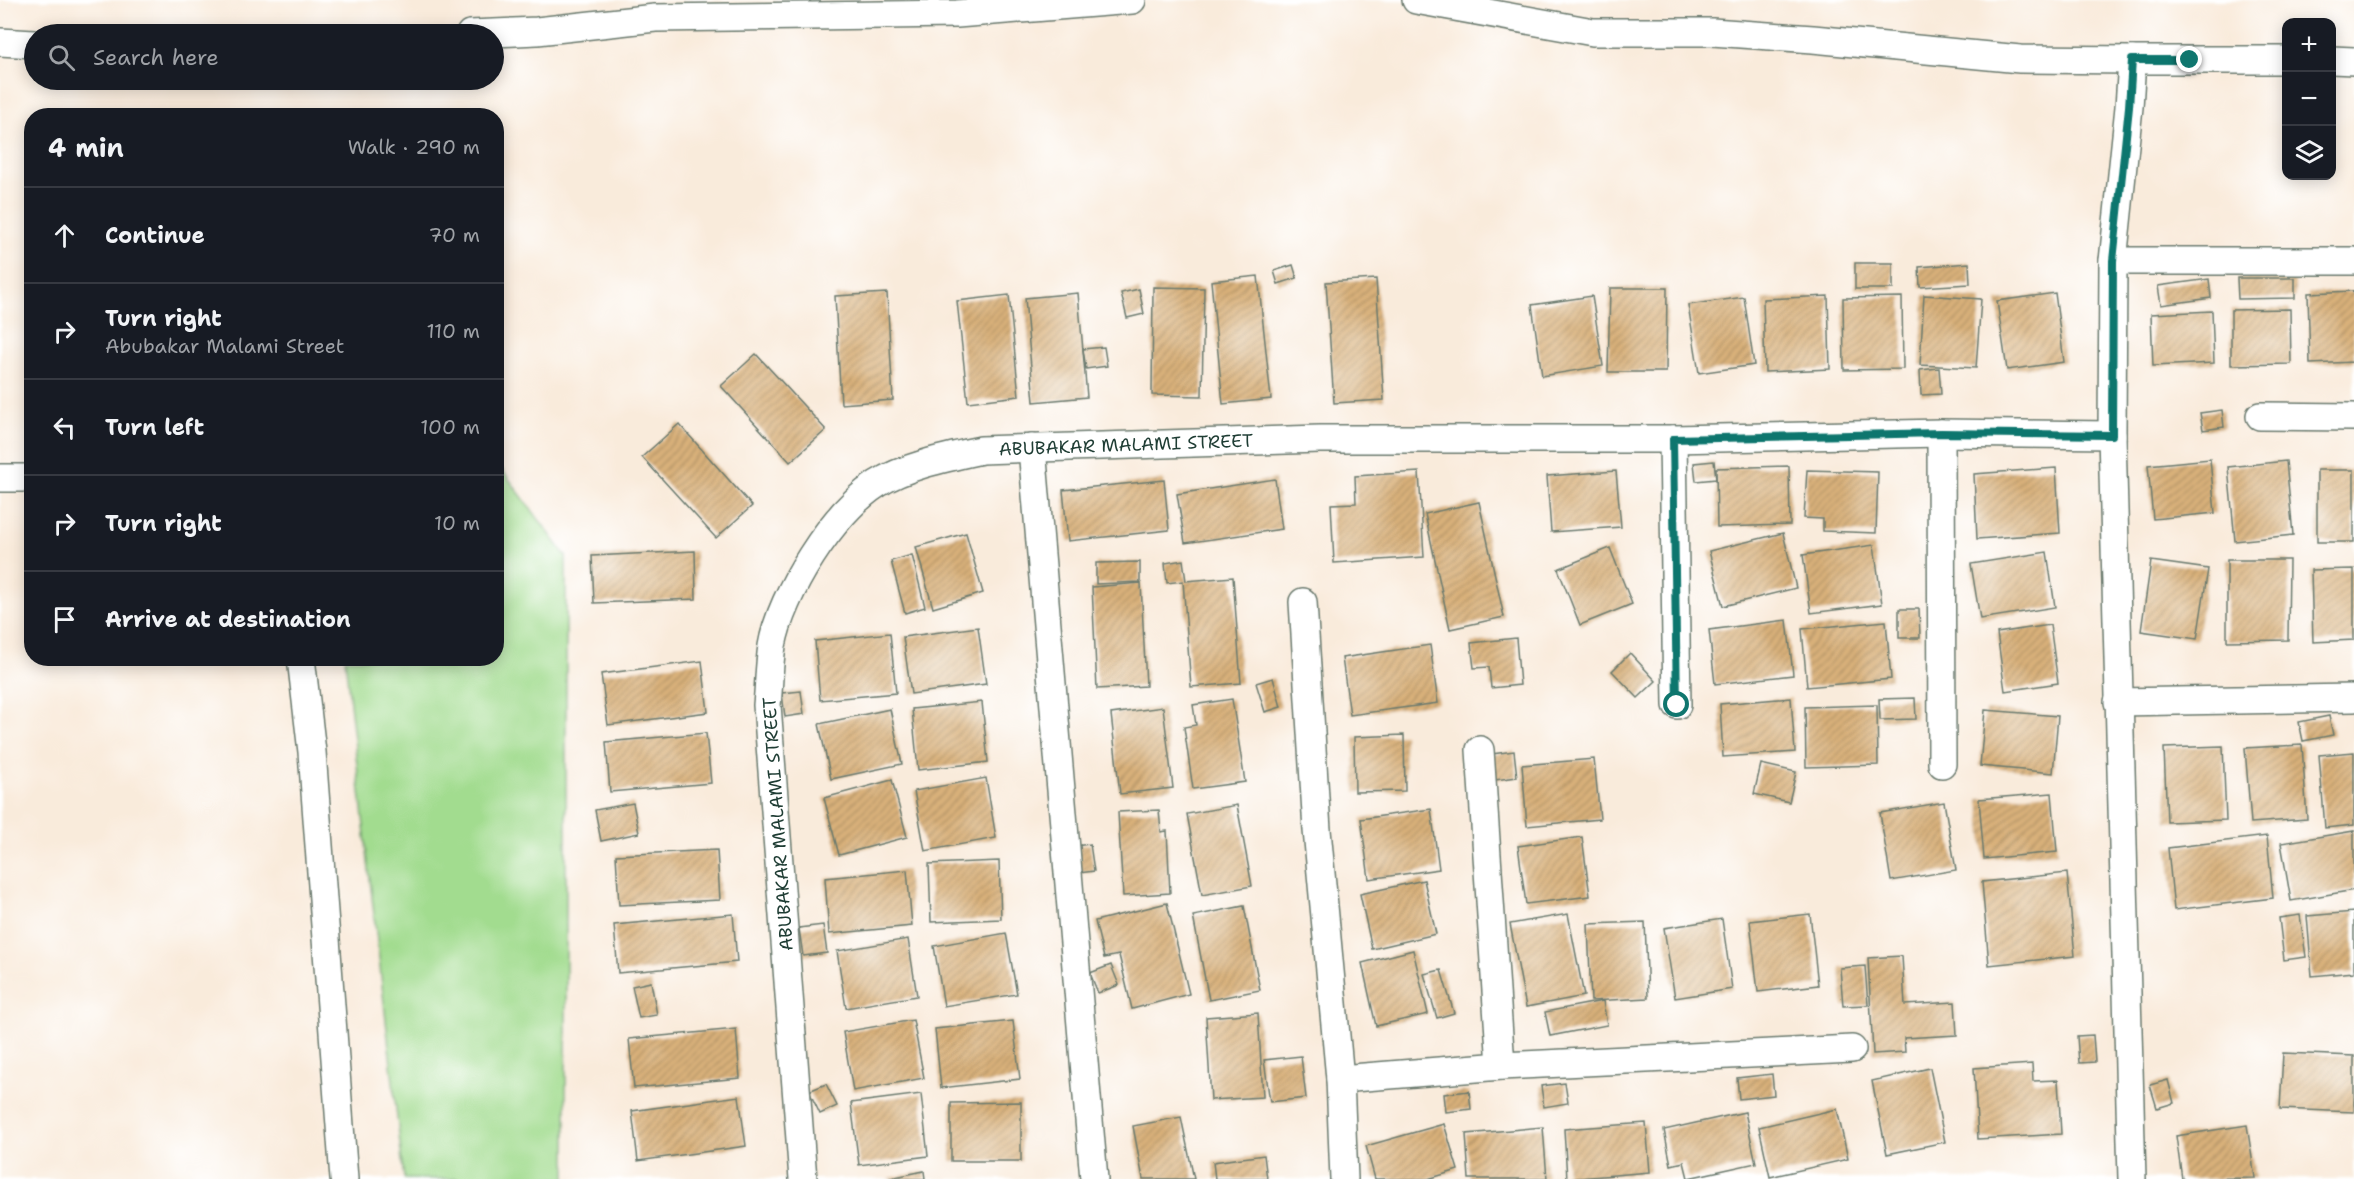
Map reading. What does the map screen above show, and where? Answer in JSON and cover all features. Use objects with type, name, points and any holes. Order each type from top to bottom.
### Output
[{"type":"street","points":[[504,32],[655,18],[957,14],[1132,0]]},
{"type":"street","points":[[1416,0],[1593,32],[1712,33],[1813,39],[2020,59],[2282,60]]},
{"type":"street","points":[[0,42],[24,43]]},
{"type":"street","points":[[2132,60],[2113,261],[2112,435],[2132,1179]]},
{"type":"street","points":[[2336,60],[2354,61]]},
{"type":"street","points":[[2113,261],[2354,261]]},
{"type":"street","points":[[2260,416],[2354,417]]},
{"type":"street","points":[[1941,433],[1942,764]]},
{"type":"street","name":"ABUBAKAR MALAMI STREET","points":[[803,1179],[767,705],[772,644],[787,602],[808,561],[842,515],[878,484],[926,463],[981,450],[1320,439],[1673,439],[1941,433],[2112,435]]},
{"type":"street","points":[[1673,439],[1677,705]]},
{"type":"street","points":[[1032,448],[1094,1179]]},
{"type":"street","points":[[0,478],[24,478]]},
{"type":"street","points":[[1303,602],[1317,830],[1340,1079],[1344,1179]]},
{"type":"street","points":[[303,666],[312,752],[344,1179]]},
{"type":"street","points":[[2118,702],[2354,698]]},
{"type":"street","points":[[1480,750],[1501,1066]]},
{"type":"street","points":[[1340,1079],[1501,1066],[1852,1049]]},
{"type":"green space","points":[[504,472],[566,556],[566,1179],[404,1179],[346,666],[504,666]]},
{"type":"building","points":[[1855,263],[1893,263],[1893,289],[1855,289]]},
{"type":"building","points":[[1969,263],[1970,284],[1920,287],[1919,267]]},
{"type":"building","points":[[1293,265],[1297,278],[1278,284],[1274,271]]},
{"type":"building","points":[[1258,276],[1271,399],[1223,404],[1211,281]]},
{"type":"building","points":[[2237,278],[2295,278],[2295,298],[2238,299]]},
{"type":"building","points":[[1376,279],[1384,400],[1334,403],[1326,282]]},
{"type":"building","points":[[2209,279],[2211,298],[2161,305],[2158,286]]},
{"type":"building","points":[[1153,287],[1204,288],[1202,396],[1152,395]]},
{"type":"building","points":[[1610,288],[1667,288],[1666,372],[1608,372]]},
{"type":"building","points":[[1139,289],[1144,314],[1127,318],[1121,293]]},
{"type":"building","points":[[2354,291],[2354,362],[2310,364],[2308,293]]},
{"type":"building","points":[[887,293],[893,400],[841,404],[835,296]]},
{"type":"building","points":[[1078,293],[1087,397],[1034,402],[1025,298]]},
{"type":"building","points":[[2055,293],[2064,362],[2007,370],[1997,301]]},
{"type":"building","points":[[1009,295],[1019,396],[968,402],[957,301]]},
{"type":"building","points":[[1924,295],[1981,299],[1976,368],[1920,365]]},
{"type":"building","points":[[1592,296],[1603,366],[1542,376],[1532,305]]},
{"type":"building","points":[[1828,296],[1830,369],[1765,372],[1763,299]]},
{"type":"building","points":[[1744,297],[1754,365],[1699,373],[1688,305]]},
{"type":"building","points":[[1902,297],[1903,369],[1844,370],[1843,298]]},
{"type":"building","points":[[2290,309],[2291,364],[2231,365],[2231,310]]},
{"type":"building","points":[[2212,311],[2214,363],[2153,366],[2151,314]]},
{"type":"building","points":[[1104,347],[1107,366],[1086,369],[1083,349]]},
{"type":"building","points":[[756,354],[826,430],[790,462],[721,386]]},
{"type":"building","points":[[1939,368],[1941,394],[1921,395],[1920,370]]},
{"type":"building","points":[[2222,410],[2224,427],[2203,430],[2200,413]]},
{"type":"building","points":[[679,424],[752,506],[716,538],[642,457]]},
{"type":"building","points":[[2210,459],[2215,513],[2153,519],[2148,465]]},
{"type":"building","points":[[1714,461],[1716,479],[1696,481],[1694,463]]},
{"type":"building","points":[[2286,461],[2293,535],[2235,541],[2228,467]]},
{"type":"building","points":[[1789,466],[1790,525],[1717,527],[1716,468]]},
{"type":"building","points":[[2056,468],[2060,533],[1977,539],[1974,474]]},
{"type":"building","points":[[1807,470],[1878,472],[1876,533],[1823,531],[1823,519],[1804,518]]},
{"type":"building","points":[[2317,470],[2354,470],[2354,542],[2317,542]]},
{"type":"building","points":[[1616,471],[1621,527],[1551,532],[1547,476]]},
{"type":"building","points":[[1419,472],[1424,557],[1334,563],[1331,504],[1356,503],[1355,476]]},
{"type":"building","points":[[1275,479],[1282,529],[1185,543],[1177,494]]},
{"type":"building","points":[[1164,480],[1169,530],[1068,541],[1063,490]]},
{"type":"building","points":[[1479,502],[1504,617],[1450,629],[1425,514]]},
{"type":"building","points":[[966,533],[983,593],[933,608],[916,547]]},
{"type":"building","points":[[1783,533],[1796,588],[1723,606],[1709,551]]},
{"type":"building","points":[[1874,545],[1882,604],[1811,613],[1803,555]]},
{"type":"building","points":[[1610,548],[1632,604],[1580,625],[1558,569]]},
{"type":"building","points":[[695,551],[696,599],[594,603],[592,556]]},
{"type":"building","points":[[2047,552],[2055,607],[1980,619],[1971,564]]},
{"type":"building","points":[[912,555],[925,607],[905,613],[891,561]]},
{"type":"building","points":[[1183,560],[1186,581],[1233,577],[1241,683],[1191,687],[1183,581],[1167,583],[1165,563]]},
{"type":"building","points":[[2227,560],[2289,560],[2288,640],[2227,641]]},
{"type":"building","points":[[2151,561],[2208,569],[2197,639],[2141,631]]},
{"type":"building","points":[[1140,562],[1140,582],[1096,584],[1096,563]]},
{"type":"building","points":[[2354,569],[2354,640],[2313,642],[2311,570]]},
{"type":"building","points":[[1141,583],[1146,686],[1097,689],[1092,587]]},
{"type":"building","points":[[1899,609],[1919,609],[1920,638],[1899,638]]},
{"type":"building","points":[[1787,620],[1793,675],[1715,684],[1709,630]]},
{"type":"building","points":[[1886,621],[1891,679],[1807,687],[1802,629]]},
{"type":"building","points":[[2050,625],[2058,683],[2005,691],[1997,633]]},
{"type":"building","points":[[978,627],[986,684],[911,694],[903,637]]},
{"type":"building","points":[[890,633],[896,693],[820,700],[815,641]]},
{"type":"building","points":[[1516,638],[1520,685],[1491,688],[1489,667],[1474,668],[1471,643]]},
{"type":"building","points":[[1430,645],[1438,703],[1350,715],[1342,658]]},
{"type":"building","points":[[1630,653],[1656,681],[1638,698],[1612,671]]},
{"type":"building","points":[[702,661],[708,712],[608,725],[601,674]]},
{"type":"building","points":[[1273,678],[1281,707],[1265,712],[1256,683]]},
{"type":"building","points":[[801,691],[804,714],[785,717],[782,693]]},
{"type":"building","points":[[1791,698],[1795,752],[1723,757],[1720,704]]},
{"type":"building","points":[[1915,698],[1916,719],[1880,720],[1879,699]]},
{"type":"building","points":[[1232,699],[1245,782],[1193,789],[1184,727],[1196,725],[1193,705]]},
{"type":"building","points":[[982,702],[988,762],[918,770],[912,709]]},
{"type":"building","points":[[1877,705],[1878,765],[1806,767],[1805,707]]},
{"type":"building","points":[[1163,707],[1173,788],[1120,794],[1111,714]]},
{"type":"building","points":[[890,709],[902,764],[831,779],[819,724]]},
{"type":"building","points":[[1985,710],[2058,716],[2053,773],[1980,766]]},
{"type":"building","points":[[2329,716],[2333,735],[2303,741],[2299,722]]},
{"type":"building","points":[[706,733],[711,783],[610,792],[606,742]]},
{"type":"building","points":[[1404,735],[1405,791],[1355,792],[1354,737]]},
{"type":"building","points":[[2302,745],[2307,819],[2251,823],[2245,748]]},
{"type":"building","points":[[2223,746],[2226,820],[2167,822],[2164,748]]},
{"type":"building","points":[[1514,751],[1517,777],[1495,780],[1492,754]]},
{"type":"building","points":[[2354,752],[2354,825],[2325,828],[2319,755]]},
{"type":"building","points":[[1594,759],[1600,819],[1527,826],[1522,765]]},
{"type":"building","points":[[1761,764],[1796,772],[1789,802],[1754,794]]},
{"type":"building","points":[[986,778],[996,838],[925,851],[914,791]]},
{"type":"building","points":[[892,780],[907,837],[839,855],[824,798]]},
{"type":"building","points":[[2052,793],[2057,852],[1984,859],[1979,799]]},
{"type":"building","points":[[1944,802],[1956,870],[1891,881],[1880,813]]},
{"type":"building","points":[[633,803],[639,833],[601,841],[595,810]]},
{"type":"building","points":[[1237,805],[1252,886],[1202,895],[1187,814]]},
{"type":"building","points":[[1431,809],[1439,869],[1369,879],[1361,819]]},
{"type":"building","points":[[1159,810],[1161,832],[1167,831],[1170,893],[1123,896],[1118,812]]},
{"type":"building","points":[[2354,831],[2354,890],[2291,901],[2281,843]]},
{"type":"building","points":[[2267,836],[2273,898],[2174,910],[2168,848]]},
{"type":"building","points":[[1582,837],[1590,896],[1526,904],[1518,846]]},
{"type":"building","points":[[1090,844],[1094,871],[1079,873],[1075,846]]},
{"type":"building","points":[[717,850],[720,900],[619,905],[616,855]]},
{"type":"building","points":[[999,861],[1001,919],[931,922],[929,864]]},
{"type":"building","points":[[907,870],[912,926],[829,934],[825,878]]},
{"type":"building","points":[[2067,873],[2075,956],[1989,965],[1982,882]]},
{"type":"building","points":[[1424,880],[1436,934],[1372,949],[1360,894]]},
{"type":"building","points":[[1167,903],[1189,994],[1132,1009],[1119,955],[1104,958],[1095,921]]},
{"type":"building","points":[[1244,906],[1260,990],[1209,1000],[1193,916]]},
{"type":"building","points":[[2354,912],[2354,972],[2312,976],[2307,916]]},
{"type":"building","points":[[733,914],[737,962],[618,973],[614,925]]},
{"type":"building","points":[[1568,914],[1584,996],[1526,1007],[1510,924]]},
{"type":"building","points":[[1810,914],[1818,985],[1758,992],[1750,921]]},
{"type":"building","points":[[2300,915],[2306,957],[2284,960],[2279,918]]},
{"type":"building","points":[[1722,919],[1732,989],[1675,998],[1664,928]]},
{"type":"building","points":[[1645,922],[1648,998],[1591,1001],[1588,924]]},
{"type":"building","points":[[823,925],[827,953],[803,956],[799,928]]},
{"type":"building","points":[[1006,933],[1017,994],[944,1006],[934,946]]},
{"type":"building","points":[[908,939],[917,996],[846,1008],[837,951]]},
{"type":"building","points":[[1413,950],[1428,1014],[1376,1026],[1362,963]]},
{"type":"building","points":[[1902,956],[1905,1005],[1955,1002],[1957,1035],[1904,1038],[1905,1052],[1873,1054],[1868,958]]},
{"type":"building","points":[[1111,965],[1119,985],[1098,993],[1090,973]]},
{"type":"building","points":[[1865,966],[1868,1005],[1843,1006],[1840,968]]},
{"type":"building","points":[[1441,970],[1454,1013],[1437,1018],[1424,974]]},
{"type":"building","points":[[651,982],[657,1015],[639,1018],[632,986]]},
{"type":"building","points":[[1603,1001],[1607,1025],[1550,1036],[1545,1012]]},
{"type":"building","points":[[1258,1013],[1263,1097],[1211,1100],[1206,1017]]},
{"type":"building","points":[[913,1020],[924,1078],[853,1091],[843,1032]]},
{"type":"building","points":[[1013,1021],[1020,1079],[941,1088],[935,1029]]},
{"type":"building","points":[[736,1029],[740,1078],[634,1088],[629,1039]]},
{"type":"building","points":[[2093,1035],[2095,1062],[2079,1063],[2077,1036]]},
{"type":"building","points":[[2283,1053],[2354,1056],[2354,1112],[2280,1109]]},
{"type":"building","points":[[1301,1056],[1306,1098],[1270,1102],[1264,1060]]},
{"type":"building","points":[[2032,1064],[2033,1081],[2058,1080],[2061,1134],[1978,1139],[1974,1068]]},
{"type":"building","points":[[1930,1068],[1945,1142],[1887,1154],[1872,1081]]},
{"type":"building","points":[[1772,1074],[1774,1095],[1739,1099],[1737,1078]]},
{"type":"building","points":[[2168,1080],[2174,1103],[2157,1108],[2150,1085]]},
{"type":"building","points":[[1565,1083],[1568,1103],[1544,1107],[1541,1086]]},
{"type":"building","points":[[826,1084],[837,1106],[820,1114],[809,1091]]},
{"type":"building","points":[[1469,1091],[1471,1109],[1446,1112],[1444,1094]]},
{"type":"building","points":[[921,1094],[928,1156],[859,1165],[851,1103]]},
{"type":"building","points":[[739,1096],[746,1146],[638,1161],[632,1111]]},
{"type":"building","points":[[1021,1102],[1021,1161],[951,1161],[951,1103]]},
{"type":"building","points":[[1837,1109],[1848,1159],[1770,1177],[1759,1127]]},
{"type":"building","points":[[1745,1112],[1756,1163],[1688,1178],[1684,1162],[1671,1165],[1664,1130]]},
{"type":"building","points":[[1181,1117],[1194,1179],[1143,1179],[1133,1126]]},
{"type":"building","points":[[1646,1123],[1650,1172],[1567,1179],[1564,1129]]},
{"type":"building","points":[[1444,1124],[1458,1170],[1428,1179],[1375,1179],[1366,1146]]},
{"type":"building","points":[[2247,1125],[2255,1178],[2182,1179],[2176,1136]]},
{"type":"building","points":[[1543,1127],[1547,1179],[1469,1179],[1466,1134]]},
{"type":"building","points":[[1264,1155],[1267,1179],[1215,1179],[1213,1162]]},
{"type":"building","points":[[924,1171],[925,1179],[890,1179],[890,1178]]},
{"type":"route","points":[[1677,705],[1673,439],[1941,433],[2112,435],[2113,261],[2132,60],[2190,60]]}]
